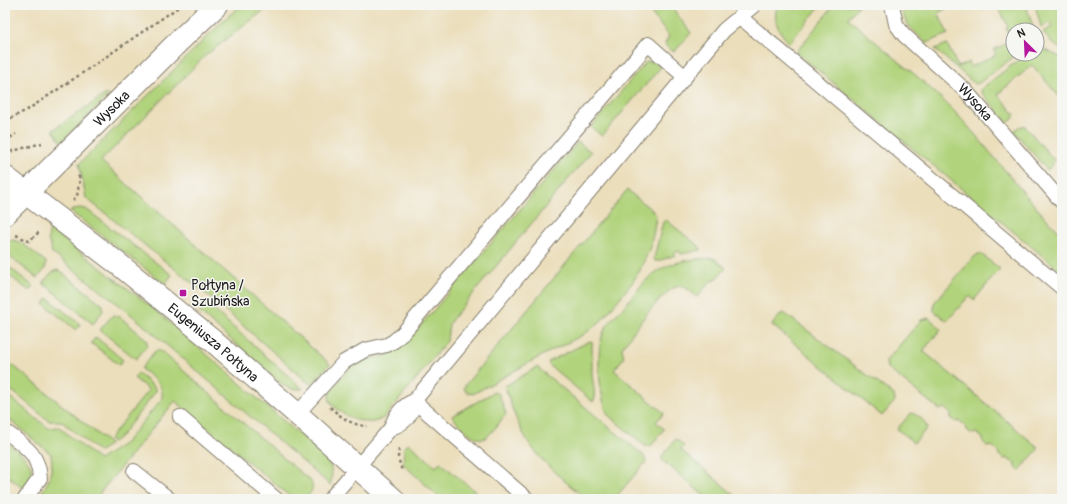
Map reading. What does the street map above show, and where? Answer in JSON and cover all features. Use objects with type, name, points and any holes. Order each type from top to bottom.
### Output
[{"type":"street","name":"Wysoka","points":[[5,214],[217,5]]},
{"type":"street","points":[[5,177],[26,194]]},
{"type":"street","name":"Eugeniusza Połtyna","points":[[26,194],[121,266],[213,341],[298,414],[393,499]]},
{"type":"lane","points":[[330,499],[391,428],[399,425],[410,415],[414,401],[724,30],[754,5]]},
{"type":"lane","name":"Wysoka","points":[[892,5],[896,24],[904,35],[966,90],[1062,202]]},
{"type":"lane","points":[[740,17],[1062,288]]},
{"type":"lane","points":[[298,414],[344,362],[365,350],[387,345],[403,333],[648,44],[685,77]]},
{"type":"lane","points":[[414,401],[527,499]]},
{"type":"lane","points":[[180,417],[276,499]]},
{"type":"lane","points":[[5,431],[36,458],[40,467],[40,478],[25,499]]},
{"type":"lane","points":[[134,471],[169,499]]},
{"type":"path","points":[[5,121],[27,110],[180,5]]},
{"type":"path","points":[[5,141],[16,134]]},
{"type":"green space","points":[[242,5],[271,5],[206,55],[101,161],[330,364],[311,385],[216,302],[86,198],[79,164],[227,17]]},
{"type":"green space","points":[[645,5],[670,5],[691,33],[675,51],[670,50],[665,44],[669,36]]},
{"type":"green space","points":[[777,5],[821,5],[789,43],[777,26]]},
{"type":"green space","points":[[834,5],[859,5],[848,18],[953,110],[1034,205],[1062,235],[1062,272],[796,52]]},
{"type":"green space","points":[[901,5],[950,5],[938,13],[948,34],[927,43],[910,27],[904,17]]},
{"type":"green space","points":[[995,5],[1026,5],[1031,22],[1006,22],[998,6],[996,7]]},
{"type":"green space","points":[[1035,5],[1062,5],[1062,50],[1052,43],[1045,34],[1045,31],[1052,27],[1049,23],[1045,25],[1045,22],[1040,22]]},
{"type":"green space","points":[[947,44],[958,67],[969,62],[971,67],[996,55],[993,50],[1005,44],[1005,62],[1007,62],[979,83],[975,84],[935,49]]},
{"type":"green space","points":[[1045,50],[1062,58],[1062,100],[1032,65],[998,94],[1015,115],[1013,117],[1014,118],[1008,123],[981,92],[982,88],[1016,62],[1045,62]]},
{"type":"green space","points":[[646,62],[654,62],[661,67],[602,136],[591,127]]},
{"type":"green space","points":[[106,94],[108,96],[61,142],[53,130]]},
{"type":"green space","points":[[1024,125],[1055,161],[1047,170],[1014,131],[1020,126],[1021,127]]},
{"type":"green space","points":[[578,142],[591,152],[453,318],[449,324],[447,341],[385,417],[375,422],[370,422],[351,418],[339,411],[331,402],[329,397],[334,386],[342,376],[358,362],[385,355],[402,347]]},
{"type":"green space","points":[[627,190],[656,215],[650,248],[632,283],[600,322],[583,335],[543,355],[473,394],[466,392],[464,388],[466,384]]},
{"type":"green space","points":[[79,208],[86,209],[172,275],[165,284],[70,211]]},
{"type":"green space","points":[[666,220],[700,247],[701,250],[681,254],[679,251],[675,252],[675,255],[655,261],[654,258],[663,222]]},
{"type":"green space","points":[[50,229],[153,308],[323,455],[331,469],[332,477],[330,485],[127,311],[52,253],[48,239]]},
{"type":"green space","points":[[14,240],[23,244],[46,262],[45,269],[37,278],[6,254],[5,255],[5,241]]},
{"type":"green space","points":[[978,254],[981,254],[1000,269],[974,300],[969,296],[947,321],[934,311],[934,303]]},
{"type":"green space","points":[[713,258],[726,268],[714,281],[712,280],[697,297],[682,286],[675,287],[658,301],[622,348],[624,357],[614,370],[664,413],[656,422],[664,429],[651,446],[645,446],[608,415],[600,385],[599,360],[601,339],[609,322],[654,273],[682,261]]},
{"type":"green space","points":[[5,264],[33,286],[29,291],[5,272]]},
{"type":"green space","points":[[57,270],[103,305],[103,311],[93,324],[43,283],[50,274]]},
{"type":"green space","points":[[48,298],[81,325],[76,330],[44,304]]},
{"type":"green space","points":[[207,304],[303,389],[292,389],[283,385],[199,312]]},
{"type":"green space","points":[[784,313],[894,395],[895,401],[882,416],[772,325],[780,315]]},
{"type":"green space","points":[[114,315],[120,317],[147,340],[147,346],[136,359],[100,330]]},
{"type":"green space","points":[[929,318],[941,329],[923,351],[1039,448],[1019,471],[1015,467],[1015,464],[1007,458],[1004,459],[992,446],[988,447],[983,442],[983,438],[976,433],[972,434],[960,421],[956,422],[951,418],[951,414],[944,408],[940,410],[887,368],[886,361],[921,320]]},
{"type":"green space","points":[[96,337],[123,360],[119,365],[91,343]]},
{"type":"green space","points":[[590,341],[592,342],[592,374],[595,398],[593,402],[550,366],[548,362]]},
{"type":"green space","points":[[158,350],[312,483],[310,493],[305,499],[293,499],[175,401],[99,494],[105,499],[37,499],[51,472],[51,454],[5,416],[5,393],[48,428],[59,427],[99,460],[125,443],[161,400],[162,390],[160,386],[153,378],[141,369],[154,352]]},
{"type":"green space","points":[[5,359],[110,444],[99,452],[61,421],[49,421],[5,385]]},
{"type":"green space","points":[[537,367],[644,456],[646,462],[614,499],[586,499],[549,467],[527,440],[514,413],[505,386]]},
{"type":"green space","points":[[138,373],[154,387],[156,391],[121,436],[113,442],[109,439],[149,390],[134,378]]},
{"type":"green space","points":[[494,392],[499,394],[506,414],[493,431],[485,438],[476,438],[467,432],[452,416]]},
{"type":"green space","points":[[911,413],[921,418],[927,428],[914,443],[897,429]]},
{"type":"green space","points":[[676,439],[684,446],[681,450],[739,499],[708,499],[662,460],[662,456]]},
{"type":"green space","points":[[5,441],[24,457],[31,467],[33,479],[25,490],[5,474]]},
{"type":"green space","points":[[408,443],[436,467],[440,462],[484,499],[441,499],[403,464],[404,448]]},
{"type":"place","name":"Połtyna / Szubińska","points":[[183,293]]}]
